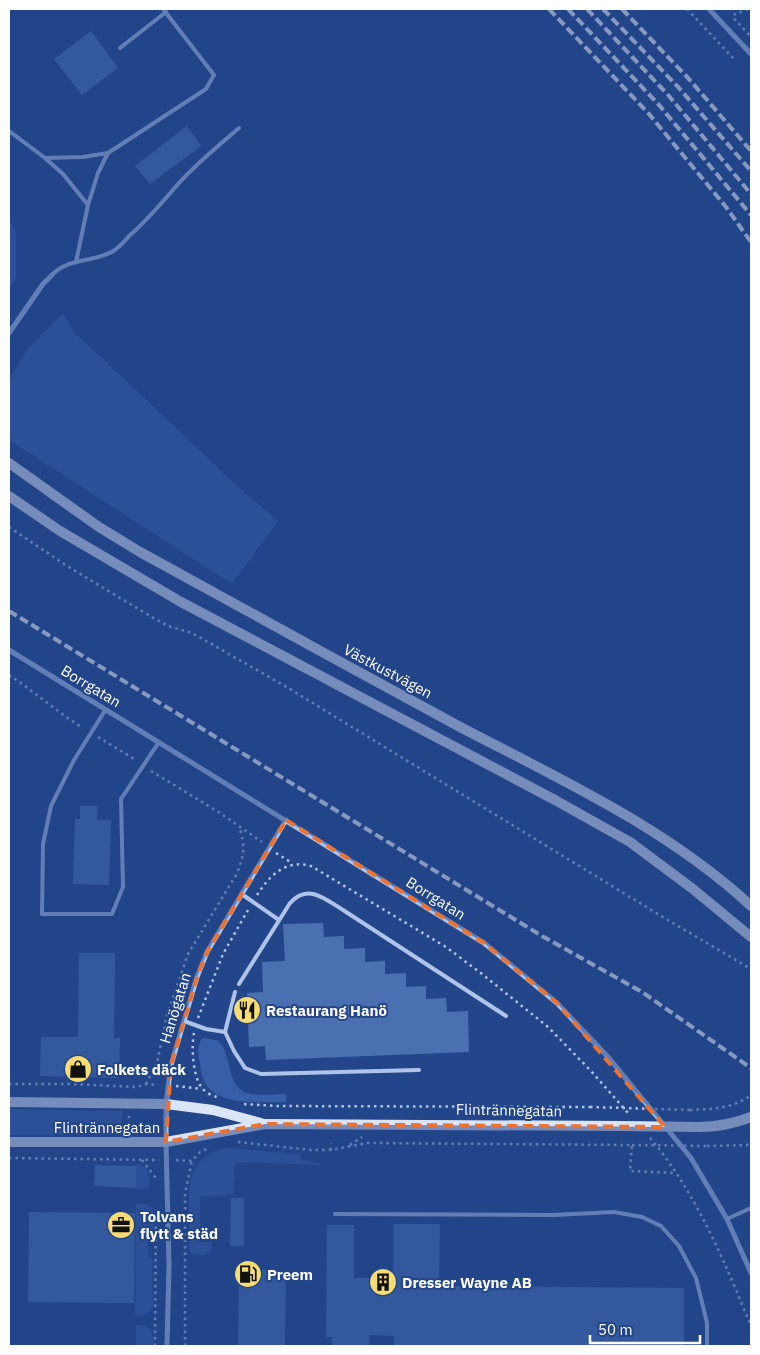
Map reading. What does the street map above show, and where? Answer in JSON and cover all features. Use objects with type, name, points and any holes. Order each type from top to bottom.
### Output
[{"type":"main road","name":"Västkustvägen","points":[[9,463],[98,527],[140,552],[609,806],[669,842],[728,884],[751,906]]},
{"type":"main road","points":[[9,496],[60,531],[181,602],[555,800],[630,842],[693,889],[751,937]]},
{"type":"main road","name":"Flintrännegatan","points":[[9,1102],[166,1104],[213,1110],[265,1124]]},
{"type":"main road","name":"Flintrännegatan","points":[[9,1142],[166,1142],[265,1124],[699,1127],[724,1126],[751,1117]]},
{"type":"street","points":[[709,9],[751,54]]},
{"type":"street","points":[[9,333],[43,284],[52,275]]},
{"type":"street","name":"Borrgatan","points":[[9,650],[484,943],[557,1003],[609,1058],[691,1158],[727,1219],[751,1273]]},
{"type":"street","name":"Hanögatan","points":[[168,1346],[169,1266],[166,1104],[171,1065],[197,977],[207,952],[286,820]]},
{"type":"lane","points":[[45,158],[83,157],[108,153],[206,89],[214,75],[165,10],[120,48]]},
{"type":"lane","points":[[52,275],[58,269],[115,250],[150,217],[179,182],[205,156],[239,128]]},
{"type":"lane","points":[[9,131],[63,174],[88,205]]},
{"type":"lane","points":[[76,262],[88,205],[98,173],[108,153]]},
{"type":"lane","points":[[106,710],[74,760],[51,806],[43,844],[42,914],[112,914],[123,887],[121,799],[159,742]]},
{"type":"lane","points":[[239,984],[297,895],[307,893],[319,896],[506,1016]]},
{"type":"lane","points":[[242,895],[279,920]]},
{"type":"lane","points":[[235,992],[225,1032],[245,1068],[261,1074],[419,1070]]},
{"type":"lane","points":[[184,1021],[196,1026],[225,1032]]},
{"type":"lane","points":[[727,1219],[751,1208]]},
{"type":"lane","points":[[335,1214],[554,1215],[614,1212],[642,1217],[661,1226],[679,1246],[696,1278],[707,1323],[707,1346]]},
{"type":"path","points":[[686,9],[733,58]]},
{"type":"path","points":[[748,9],[735,14],[733,18],[750,35]]},
{"type":"path","points":[[9,527],[67,566],[150,616],[168,626],[192,633],[276,681],[751,969]]},
{"type":"path","points":[[9,676],[44,699],[66,718],[239,827]]},
{"type":"path","points":[[202,1089],[194,1067],[193,1041],[196,1026],[223,954],[262,887],[284,867],[292,863],[301,863],[311,866],[446,947],[482,974],[548,1027],[631,1117]]},
{"type":"path","points":[[9,1084],[137,1087],[146,1084],[202,1089],[214,1096]]},
{"type":"path","points":[[129,1160],[130,1086]]},
{"type":"path","points":[[239,1103],[276,1106],[590,1107],[690,1110],[718,1109],[746,1099],[751,1095]]},
{"type":"path","points":[[650,1138],[662,1152],[705,1223],[720,1252],[751,1326]]},
{"type":"path","points":[[232,1142],[292,1149],[331,1150],[367,1143],[751,1145]]},
{"type":"path","points":[[331,1143],[331,1150]]},
{"type":"path","points":[[632,1145],[630,1171],[675,1173]]},
{"type":"path","points":[[185,1346],[185,1193],[192,1161],[200,1152],[212,1146]]},
{"type":"path","points":[[9,1158],[192,1161]]},
{"type":"path","points":[[142,1160],[155,1177],[157,1187]]},
{"type":"path","points":[[155,1346],[156,1206]]},
{"type":"highlighted area","points":[[286,820],[484,943],[557,1003],[665,1127],[265,1124],[166,1142],[171,1065],[197,977],[207,952]]},
{"type":"shaded area","points":[[9,220],[16,233],[16,278],[9,288]]},
{"type":"shaded area","points":[[63,313],[74,332],[246,494],[278,521],[232,584],[9,440],[9,380],[27,350]]},
{"type":"shaded area","points":[[202,1038],[216,1040],[223,1046],[233,1078],[242,1091],[255,1095],[286,1094],[286,1102],[244,1102],[223,1097],[214,1092],[207,1086],[201,1073],[198,1051]]},
{"type":"shaded area","points":[[9,1109],[122,1111],[122,1135],[9,1135]]},
{"type":"shaded area","points":[[224,1148],[300,1154],[301,1160],[327,1165],[235,1162],[233,1195],[200,1197],[200,1242],[212,1242],[211,1251],[204,1255],[192,1254],[189,1249],[191,1179],[198,1164],[204,1158]]},
{"type":"shaded area","points":[[137,1164],[147,1170],[148,1188],[136,1190]]},
{"type":"shaded area","points":[[136,1204],[145,1204],[153,1208],[153,1235],[148,1236],[148,1258],[152,1258],[153,1305],[146,1314],[135,1316]]},
{"type":"shaded area","points":[[136,1325],[146,1326],[151,1330],[153,1346],[136,1346]]},
{"type":"building","points":[[91,31],[118,68],[82,95],[54,59]]},
{"type":"building","points":[[187,126],[201,146],[150,184],[135,166]]},
{"type":"building","points":[[80,806],[97,806],[97,820],[111,820],[109,885],[73,884],[75,819],[80,819]]},
{"type":"building","points":[[323,923],[324,937],[344,936],[344,949],[365,948],[365,962],[385,961],[385,974],[406,973],[406,987],[426,986],[426,999],[446,998],[447,1012],[468,1011],[469,1052],[266,1060],[265,1046],[249,1047],[247,993],[263,992],[262,962],[285,961],[283,924]]},
{"type":"building","points":[[79,953],[115,953],[114,1038],[120,1038],[119,1078],[40,1076],[41,1037],[78,1037]]},
{"type":"building","points":[[95,1165],[137,1166],[136,1188],[94,1186]]},
{"type":"building","points":[[231,1198],[244,1198],[244,1246],[230,1246]]},
{"type":"building","points":[[29,1212],[135,1213],[134,1303],[28,1302]]},
{"type":"building","name":"Dresser Wayne AB","points":[[393,1224],[440,1224],[439,1286],[684,1288],[684,1346],[394,1346],[394,1336],[369,1335],[369,1346],[332,1346],[332,1337],[326,1337],[327,1225],[354,1225],[354,1278],[393,1278]]},
{"type":"building","points":[[239,1269],[286,1270],[285,1346],[238,1346]]},
{"type":"railway","points":[[549,9],[649,114],[726,207],[751,242]]},
{"type":"railway","points":[[568,9],[659,105],[751,215]]},
{"type":"railway","points":[[587,9],[669,96],[751,194]]},
{"type":"railway","points":[[603,9],[679,88],[751,171]]},
{"type":"railway","points":[[622,9],[689,79],[751,151]]},
{"type":"railway","points":[[9,611],[542,936],[642,992],[751,1068]]},
{"type":"place","name":"Restaurang Hanö","points":[[247,1010]]},
{"type":"place","name":"Folkets däck","points":[[78,1069]]},
{"type":"place","name":"Tolvans flytt & städ","points":[[121,1225]]},
{"type":"place","name":"Preem","points":[[248,1274]]},
{"type":"place","name":"Dresser Wayne AB","points":[[383,1282]]}]
